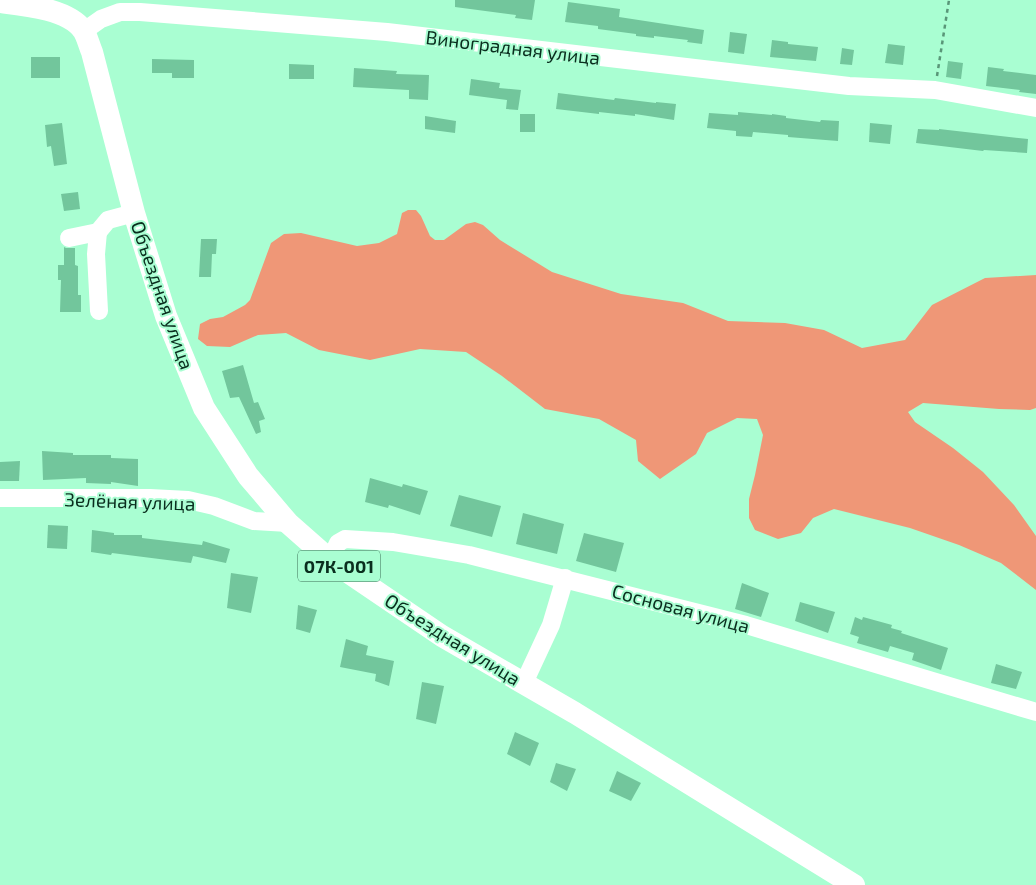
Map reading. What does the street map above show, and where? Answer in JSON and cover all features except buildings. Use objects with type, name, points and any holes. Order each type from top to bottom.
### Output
[{"type":"main road","points":[[0,2],[53,11],[71,18],[84,31]]},
{"type":"main road","name":"Объездная улица","points":[[84,31],[92,52],[134,213],[166,316],[204,408],[248,476],[288,523],[330,560],[442,636],[575,712],[854,885]]},
{"type":"street","name":"Виноградная улица","points":[[84,31],[101,19],[120,12],[140,12],[386,32],[849,86],[934,90],[1036,108]]},
{"type":"street","points":[[99,311],[96,254],[98,232],[108,220],[134,213]]},
{"type":"street","points":[[69,238],[98,232]]},
{"type":"street","name":"Зелёная улица","points":[[0,498],[150,498],[188,500],[214,506],[254,521],[288,523]]},
{"type":"street","name":"Сосновая улица","points":[[330,560],[338,543],[345,539],[393,542],[469,555],[746,625],[1036,712]]},
{"type":"street","points":[[524,683],[551,624],[565,578]]},
{"type":"path","points":[[934,90],[948,0]]},
{"type":"shaded area","points":[[408,210],[416,210],[421,216],[430,236],[435,240],[444,240],[466,224],[475,222],[483,225],[500,240],[552,272],[621,294],[683,303],[728,321],[785,323],[824,330],[862,348],[905,340],[932,305],[985,278],[1036,275],[1036,408],[1030,410],[999,409],[923,403],[908,412],[915,422],[953,448],[983,472],[1014,505],[1036,536],[1036,590],[1001,563],[959,545],[910,528],[834,509],[813,518],[801,533],[778,539],[755,530],[749,518],[749,499],[763,435],[757,419],[737,418],[707,433],[696,454],[660,479],[638,461],[636,440],[599,419],[545,409],[502,376],[466,352],[420,349],[370,360],[319,350],[286,333],[258,335],[230,347],[207,346],[198,339],[200,324],[210,319],[223,317],[245,305],[250,300],[271,243],[284,234],[301,233],[357,246],[379,243],[397,234],[402,213]]}]
